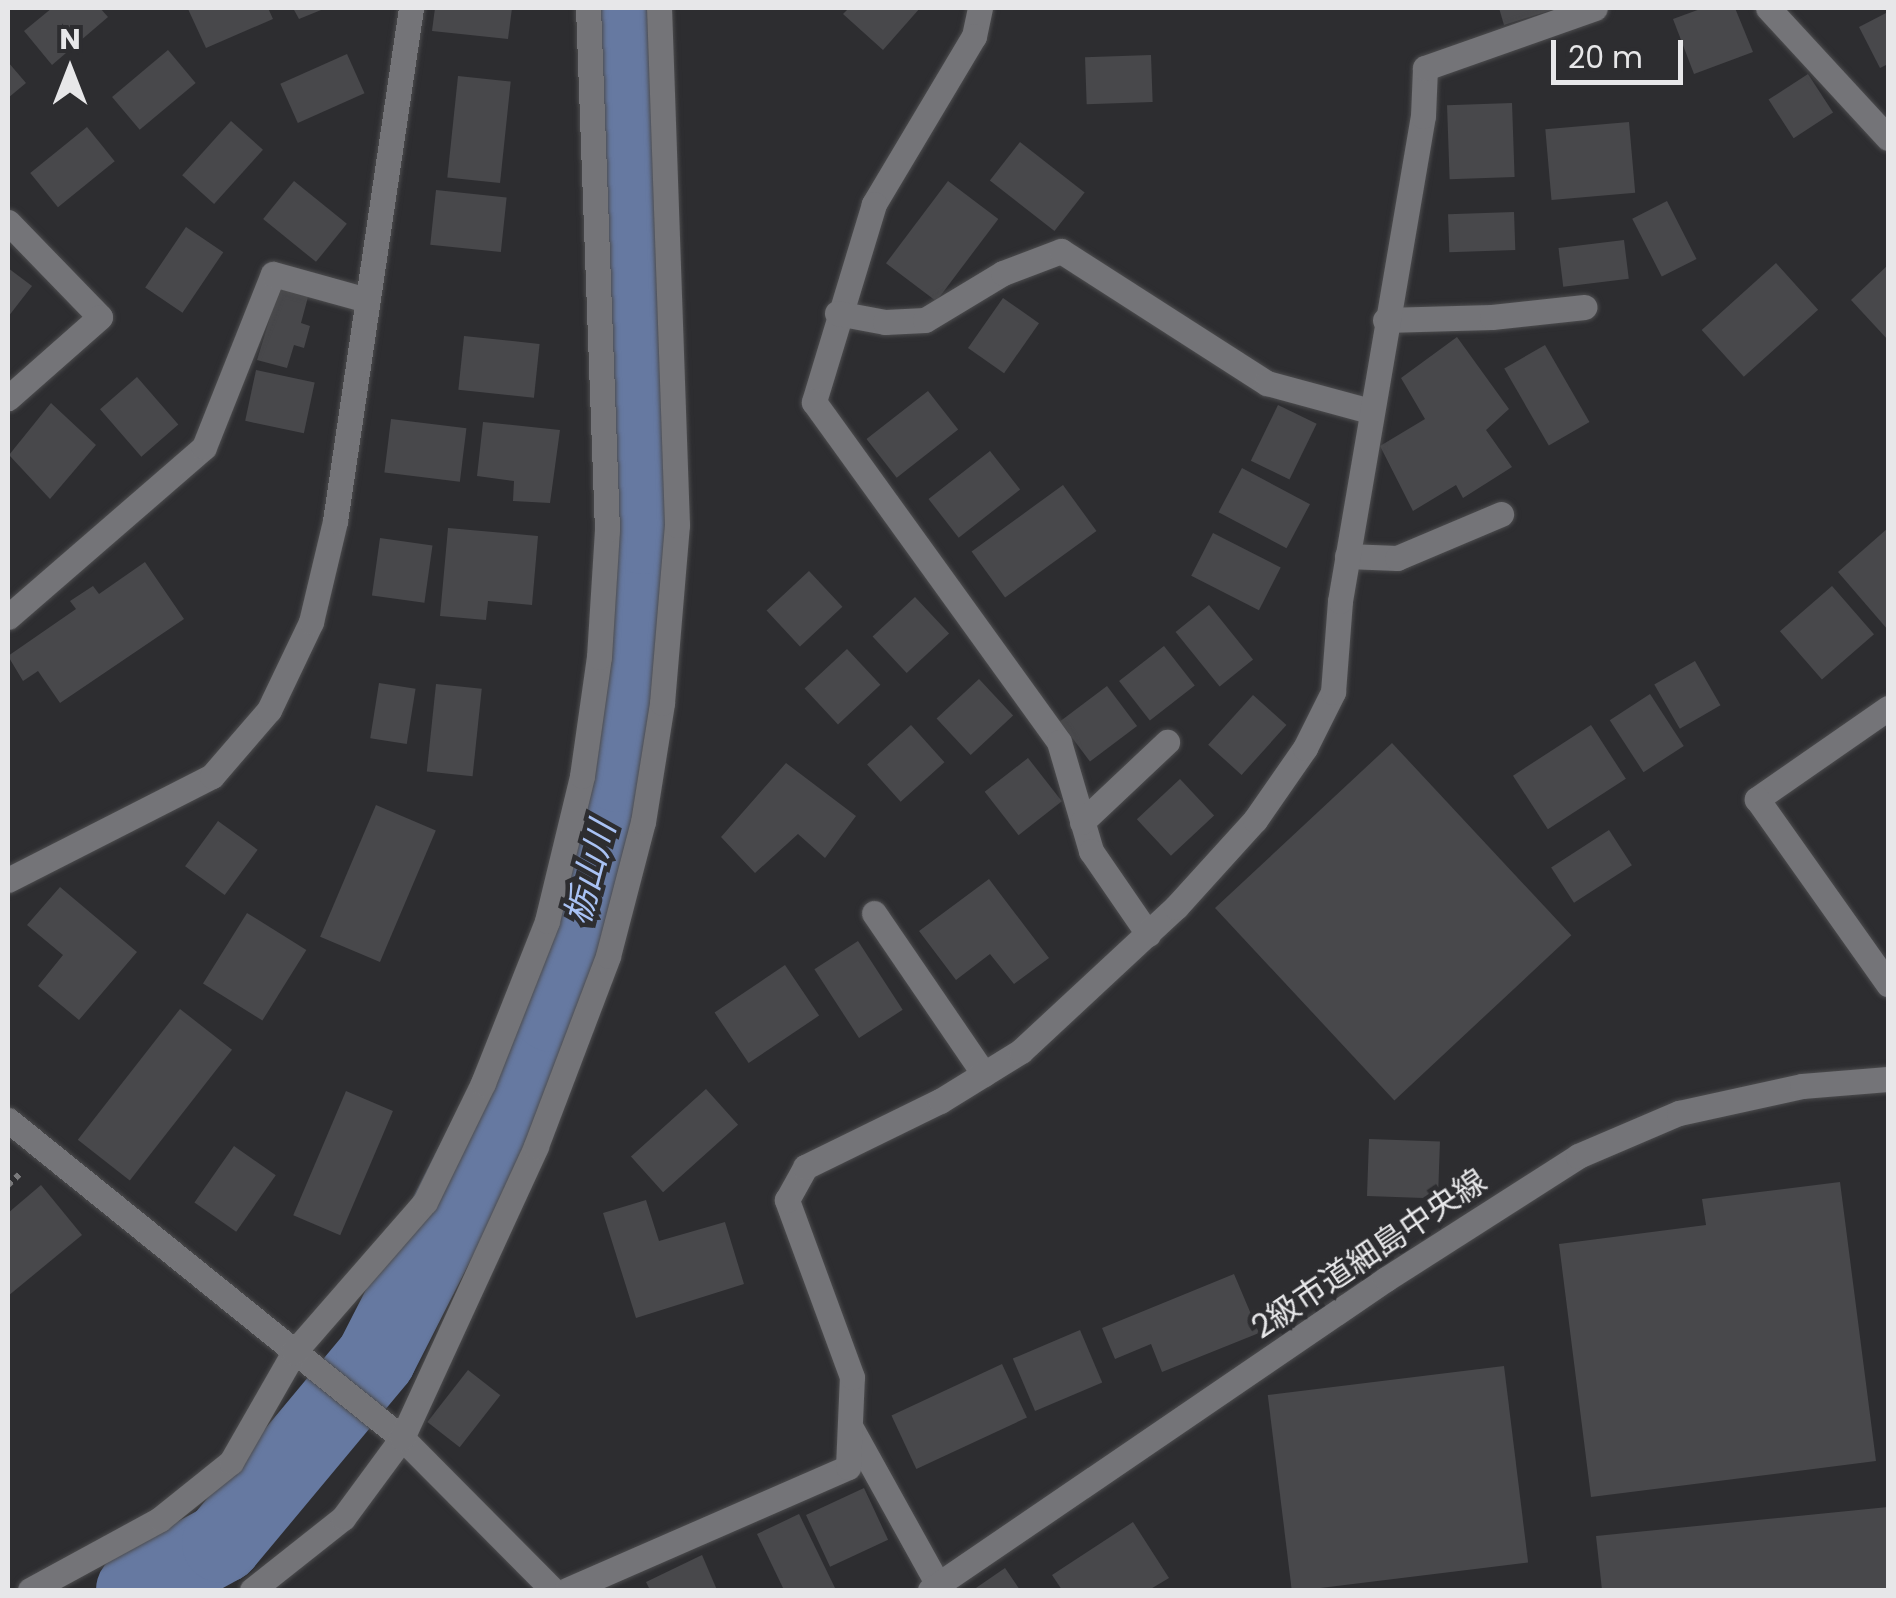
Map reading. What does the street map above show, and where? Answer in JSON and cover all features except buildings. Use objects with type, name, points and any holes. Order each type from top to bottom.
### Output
[{"type":"street","points":[[8,880],[212,776],[270,710],[311,622],[335,521],[410,8]]},
{"type":"street","points":[[30,1590],[160,1519],[231,1462],[294,1352],[425,1202],[483,1083],[547,921],[582,776],[599,658],[607,530],[588,8]]},
{"type":"street","points":[[252,1590],[342,1518],[402,1438],[536,1146],[608,956],[642,822],[662,703],[677,525],[659,8]]},
{"type":"street","points":[[980,8],[974,36],[874,204],[837,313],[814,402],[1059,742],[1090,851],[1148,934]]},
{"type":"street","points":[[567,1590],[848,1467],[852,1377],[787,1200],[805,1167],[940,1101],[1021,1052],[1148,934],[1255,820],[1304,748],[1332,692],[1347,556],[1423,116],[1424,68],[1595,8]]},
{"type":"street","points":[[1768,8],[1888,138]]},
{"type":"street","points":[[8,222],[100,318],[8,398]]},
{"type":"street","points":[[837,313],[885,322],[925,320],[1003,273],[1061,251],[1267,383],[1370,411]]},
{"type":"street","points":[[8,617],[204,448],[273,274],[367,300]]},
{"type":"street","points":[[1385,320],[1492,318],[1584,307]]},
{"type":"street","points":[[1347,556],[1397,558],[1502,514]]},
{"type":"street","points":[[1888,708],[1757,799],[1888,984]]},
{"type":"street","points":[[1082,822],[1167,742]]},
{"type":"street","points":[[874,912],[984,1074]]},
{"type":"street","name":"2級市道細島中央線","points":[[934,1588],[1386,1279],[1578,1156],[1679,1113],[1802,1086],[1888,1078]]},
{"type":"street","points":[[8,1120],[402,1438],[553,1590]]},
{"type":"street","points":[[850,1426],[934,1588]]},
{"type":"waterway","name":"栃山川","points":[[136,1590],[222,1543],[376,1358],[552,1012],[618,772],[643,534],[625,8]]}]
